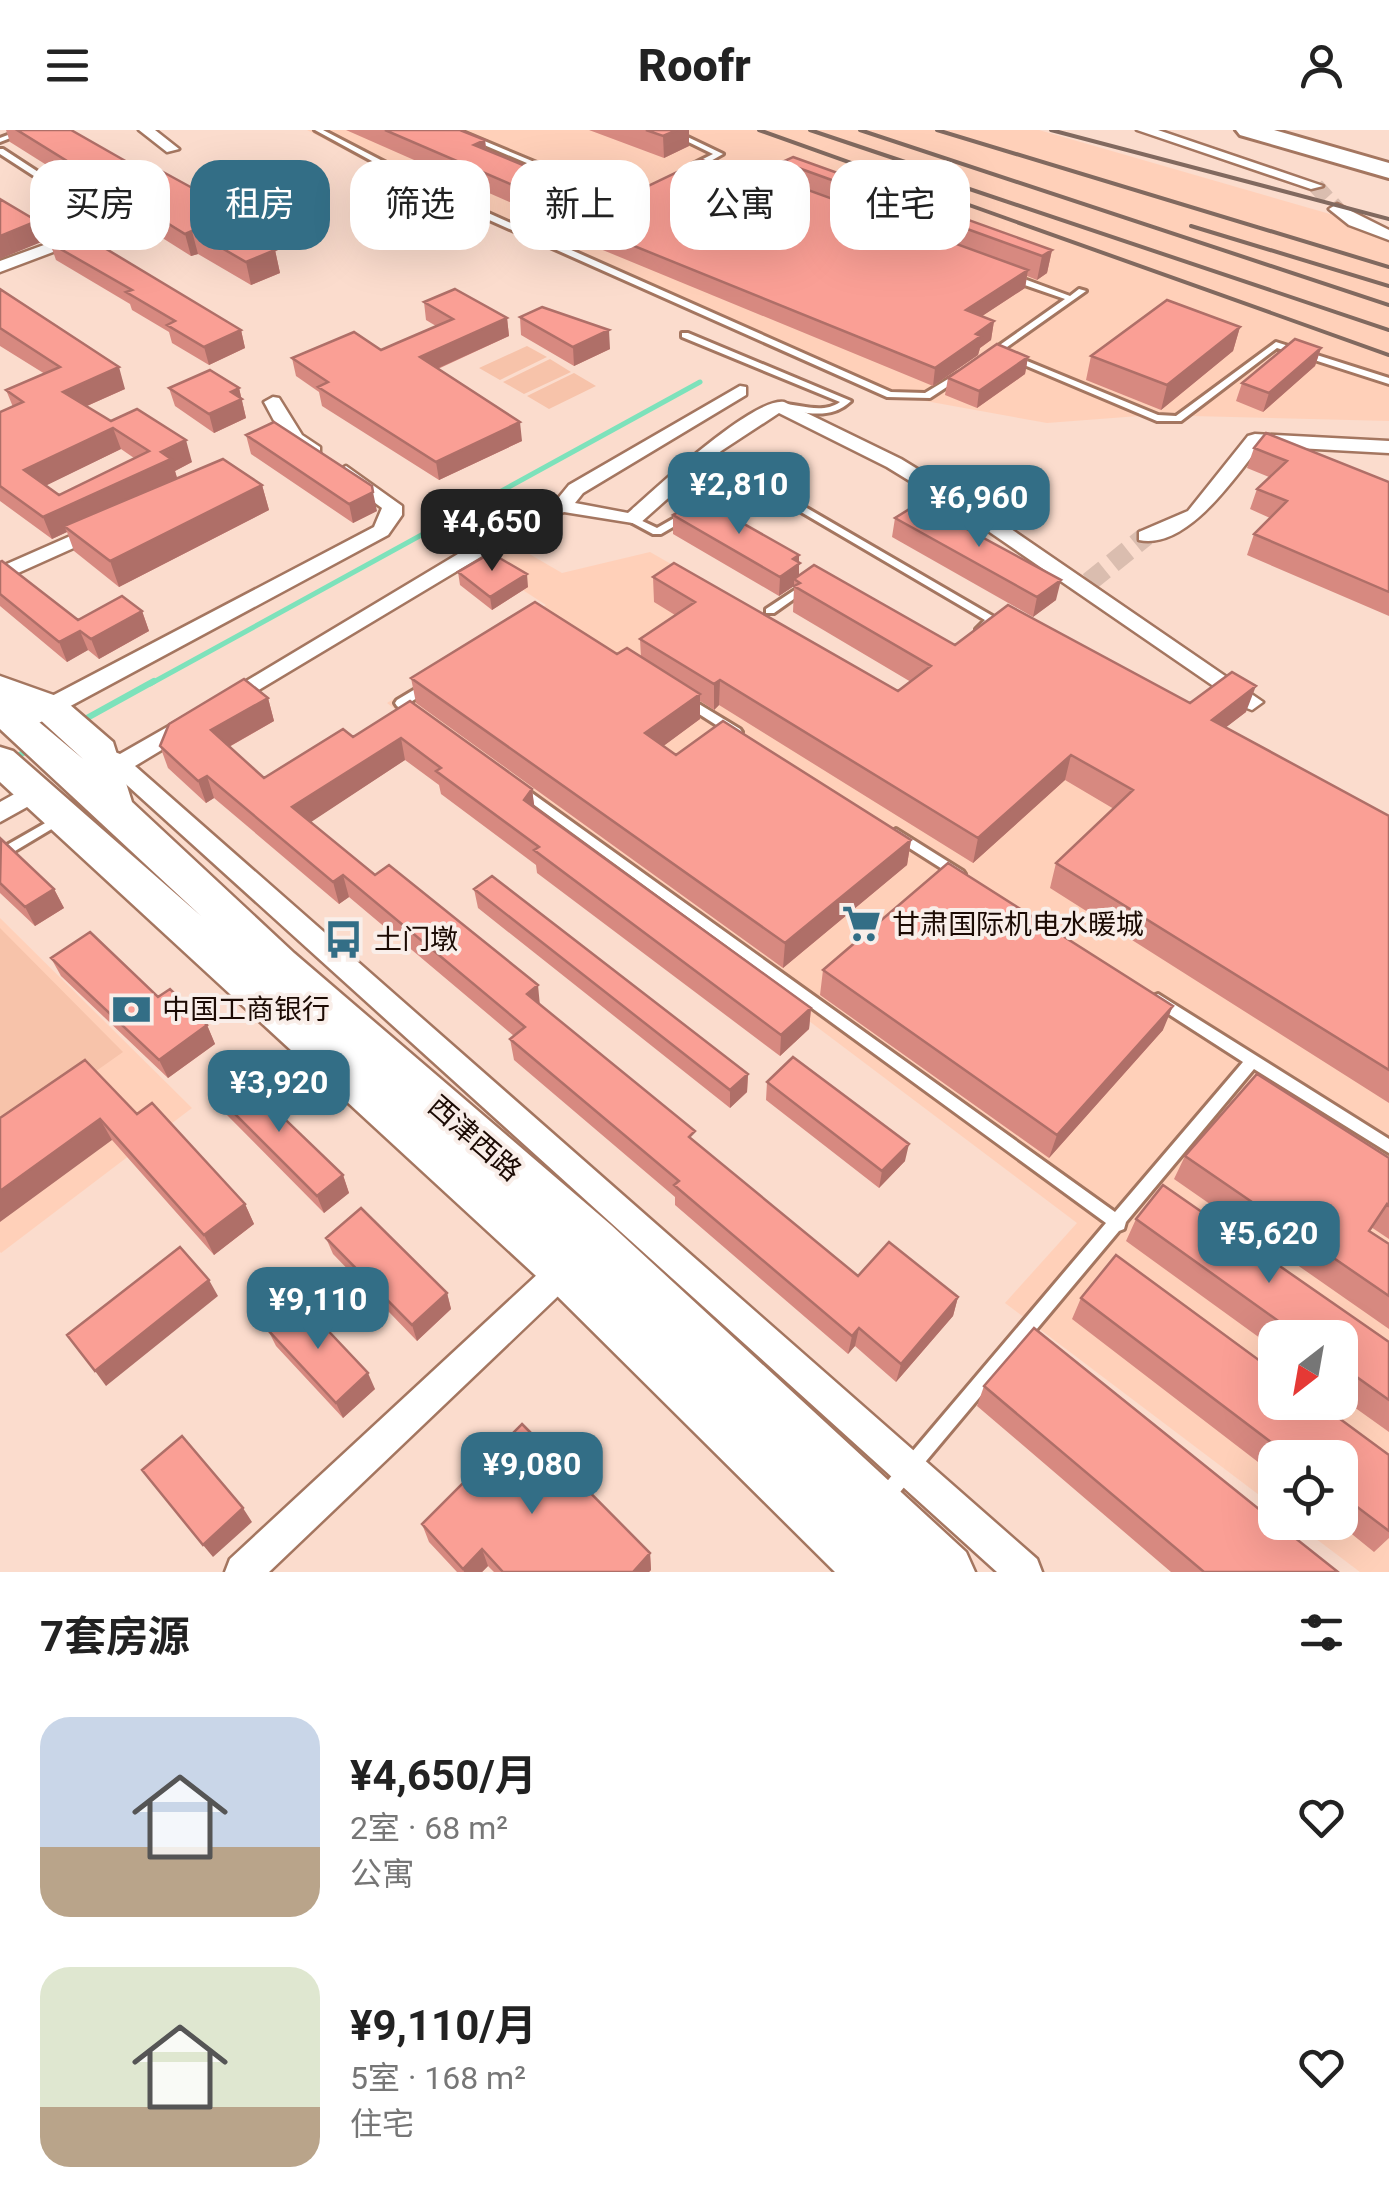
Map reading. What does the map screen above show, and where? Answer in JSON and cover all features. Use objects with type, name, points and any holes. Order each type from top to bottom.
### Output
[{"type":"highway","points":[[1248,130],[1389,171]]},
{"type":"highway","points":[[1278,130],[1389,162]]},
{"type":"main road","points":[[0,688],[49,758]]},
{"type":"main road","name":"西津西路","points":[[49,758],[876,1572]]},
{"type":"main road","name":"西津西路","points":[[49,758],[593,1240],[946,1572]]},
{"type":"street","points":[[146,130],[172,149]]},
{"type":"street","points":[[1144,130],[1316,186]]},
{"type":"street","points":[[1337,209],[1354,222],[1389,235]]},
{"type":"street","points":[[0,267],[45,250]]},
{"type":"street","points":[[49,758],[562,506],[576,489],[740,391]]},
{"type":"street","points":[[49,758],[389,523],[392,506],[387,498],[295,439],[272,402]]},
{"type":"street","points":[[562,506],[632,520],[714,447],[778,406],[894,463],[1087,584],[1252,702]]},
{"type":"street","points":[[1146,536],[1195,515],[1255,440],[1389,447]]},
{"type":"street","points":[[0,575],[124,517]]},
{"type":"street","points":[[49,758],[177,813],[1024,1572]]},
{"type":"street","points":[[243,1572],[564,1269]]},
{"type":"lane","points":[[0,140],[28,130]]},
{"type":"lane","points":[[318,130],[443,196],[510,226]]},
{"type":"lane","points":[[452,130],[524,160]]},
{"type":"lane","points":[[667,130],[719,154],[707,160]]},
{"type":"lane","points":[[0,151],[30,170]]},
{"type":"lane","points":[[565,250],[890,395],[927,396],[966,372]]},
{"type":"lane","points":[[997,272],[1071,299]]},
{"type":"lane","points":[[981,362],[1082,292]]},
{"type":"lane","points":[[686,336],[846,401],[834,412],[824,414],[778,406]]},
{"type":"lane","points":[[996,351],[1157,418],[1178,420],[1276,345],[1389,381]]},
{"type":"lane","points":[[632,520],[657,532],[750,478],[992,620],[962,643]]},
{"type":"lane","points":[[702,507],[719,517]]},
{"type":"lane","points":[[770,611],[821,576]]},
{"type":"lane","points":[[433,682],[401,703],[433,726]]},
{"type":"lane","points":[[681,697],[748,740]]},
{"type":"lane","points":[[0,856],[49,758]]},
{"type":"lane","points":[[513,784],[1119,1224]]},
{"type":"lane","points":[[883,825],[967,879]]},
{"type":"lane","points":[[1152,996],[1389,1147]]},
{"type":"lane","points":[[877,1507],[906,1466],[1119,1224],[1252,1060]]},
{"type":"shaded area","points":[[307,130],[1039,130],[1389,231],[1389,421],[1152,415],[1047,423],[920,400],[888,400],[552,250],[650,250],[650,160],[510,160],[510,231],[490,222],[490,160],[363,160]]},
{"type":"shaded area","points":[[527,346],[547,357],[500,380],[479,368]]},
{"type":"shaded area","points":[[550,359],[571,372],[524,394],[503,382]]},
{"type":"shaded area","points":[[574,373],[596,386],[549,409],[527,396]]},
{"type":"shaded area","name":"甘肃国际机电水暖城","points":[[464,516],[562,573],[650,552],[906,698],[1389,840],[1389,1572],[1360,1572],[1318,1540],[1358,1540],[1358,1440],[1258,1440],[1258,1494],[1005,1303],[1077,1223],[387,703],[546,605],[442,538]]},
{"type":"shaded area","points":[[0,918],[192,1108],[1,1253],[0,1252]]},
{"type":"shaded area","points":[[0,928],[123,1052],[0,1139]]},
{"type":"building","points":[[17,130],[71,130],[124,160],[65,160]]},
{"type":"building","points":[[385,130],[460,130],[485,140],[474,145],[511,160],[510,184],[490,175],[490,160],[454,160]]},
{"type":"building","points":[[646,130],[677,130],[663,136]]},
{"type":"building","points":[[810,163],[830,170],[830,179],[810,172]]},
{"type":"building","points":[[670,175],[670,250],[810,250],[810,191],[830,198],[830,250],[970,249],[1028,270],[966,310],[994,321],[976,334],[981,336],[935,368],[644,250],[650,250],[650,185]]},
{"type":"building","points":[[170,176],[190,187],[190,232],[185,234],[170,225]]},
{"type":"building","points":[[0,199],[30,217],[30,224],[0,236]]},
{"type":"building","points":[[970,221],[1052,250],[1042,256],[970,230]]},
{"type":"building","points":[[62,250],[108,250],[241,330],[204,347],[167,325],[175,321],[126,292],[132,290]]},
{"type":"building","points":[[225,250],[275,250],[246,262]]},
{"type":"building","points":[[0,289],[119,367],[63,392],[111,421],[137,409],[186,440],[161,452],[171,459],[43,517],[0,486],[0,412],[23,402],[6,390],[60,367],[0,328]],"holes":[[[113,428],[149,451],[59,495],[24,470]]]},
{"type":"building","points":[[455,289],[507,318],[420,357],[520,422],[436,462],[318,387],[328,382],[292,358],[354,332],[381,350],[453,319],[424,302]]},
{"type":"building","points":[[1167,300],[1240,327],[1167,385],[1091,356]]},
{"type":"building","points":[[542,307],[609,330],[573,347],[520,317]]},
{"type":"building","points":[[1295,339],[1321,348],[1269,393],[1242,383]]},
{"type":"building","points":[[997,344],[1028,357],[979,391],[948,378]]},
{"type":"building","points":[[210,370],[239,388],[231,392],[242,399],[209,414],[169,388]]},
{"type":"building","points":[[274,422],[372,486],[373,492],[349,504],[246,435]]},
{"type":"building","points":[[1266,433],[1389,482],[1389,592],[1254,534],[1287,501],[1257,489],[1287,461],[1254,448]]},
{"type":"building","points":[[223,459],[262,485],[110,561],[64,526]]},
{"type":"building","points":[[700,499],[799,555],[793,559],[800,563],[780,577],[673,515]]},
{"type":"building","points":[[919,503],[1061,580],[1037,597],[895,518]]},
{"type":"building","points":[[491,553],[527,574],[490,597],[458,572]]},
{"type":"building","points":[[2,561],[78,620],[122,596],[142,611],[91,639],[80,631],[59,642],[0,594]]},
{"type":"building","points":[[674,563],[898,691],[931,666],[794,586],[800,583],[794,579],[814,565],[955,645],[1008,605],[1190,703],[1232,672],[1256,686],[1212,720],[1389,816],[1389,1070],[1056,863],[1133,790],[1071,755],[978,838],[720,680],[714,684],[640,639],[695,602],[653,577]]},
{"type":"building","points":[[535,602],[617,654],[627,648],[700,694],[645,733],[676,755],[723,721],[911,840],[785,943],[411,678]]},
{"type":"building","points":[[244,679],[268,698],[211,730],[264,778],[343,729],[353,737],[410,701],[532,789],[524,800],[811,1008],[781,1035],[534,850],[539,847],[436,771],[441,768],[401,738],[292,807],[375,875],[389,865],[538,985],[527,994],[695,1131],[689,1137],[858,1276],[889,1242],[958,1297],[901,1364],[859,1328],[852,1336],[674,1185],[679,1181],[510,1039],[525,1027],[343,875],[333,882],[207,776],[198,781],[160,746],[169,724]]},
{"type":"building","points":[[1,839],[54,889],[25,907],[0,883]]},
{"type":"building","points":[[948,863],[1173,1006],[1057,1135],[823,970]]},
{"type":"building","points":[[492,876],[748,1074],[730,1090],[474,889]]},
{"type":"building","points":[[90,932],[158,997],[170,989],[207,1025],[159,1060],[51,958]]},
{"type":"building","points":[[793,1057],[909,1144],[882,1171],[767,1082]]},
{"type":"building","points":[[85,1060],[137,1114],[152,1103],[245,1204],[204,1235],[100,1119],[0,1191],[0,1118]]},
{"type":"building","points":[[238,1074],[343,1175],[317,1196],[214,1093]]},
{"type":"building","points":[[1257,1074],[1389,1158],[1389,1206],[1369,1231],[1389,1244],[1389,1296],[1185,1156]]},
{"type":"building","points":[[1163,1185],[1357,1320],[1277,1320],[1136,1219]]},
{"type":"building","points":[[361,1208],[447,1293],[412,1325],[326,1238]]},
{"type":"building","points":[[180,1247],[209,1280],[95,1371],[67,1335]]},
{"type":"building","points":[[1116,1255],[1258,1359],[1258,1420],[1341,1420],[1389,1455],[1389,1531],[1358,1508],[1358,1440],[1268,1440],[1081,1298]]},
{"type":"building","points":[[301,1302],[368,1373],[336,1403],[268,1330]]},
{"type":"building","points":[[1358,1320],[1389,1342],[1389,1400],[1358,1378]]},
{"type":"building","points":[[1034,1328],[1258,1508],[1258,1540],[1298,1540],[1338,1572],[1204,1572],[984,1386]]},
{"type":"building","points":[[522,1424],[650,1553],[633,1572],[503,1572],[482,1549],[463,1569],[422,1524]]},
{"type":"building","points":[[182,1436],[243,1508],[203,1545],[142,1470]]},
{"type":"waterway","points":[[150,684],[700,382]]},
{"type":"waterway","points":[[78,723],[154,681]]},
{"type":"waterway","points":[[0,766],[32,748]]},
{"type":"tunnel","points":[[1316,186],[1337,209]]},
{"type":"tunnel","points":[[1089,582],[1146,536]]},
{"type":"railway","points":[[759,130],[1389,355]]},
{"type":"railway","points":[[810,130],[899,160]]},
{"type":"railway","points":[[860,130],[1389,305]]},
{"type":"railway","points":[[937,130],[1389,267]]},
{"type":"railway","points":[[1051,130],[1389,219]]},
{"type":"railway","points":[[970,189],[1389,330]]},
{"type":"railway","points":[[1191,226],[1389,286]]},
{"type":"place","name":"甘肃国际机电水暖城","points":[[862,924]]},
{"type":"place","name":"土门墩","points":[[344,939]]},
{"type":"place","name":"中国工商银行","points":[[132,1009]]}]
